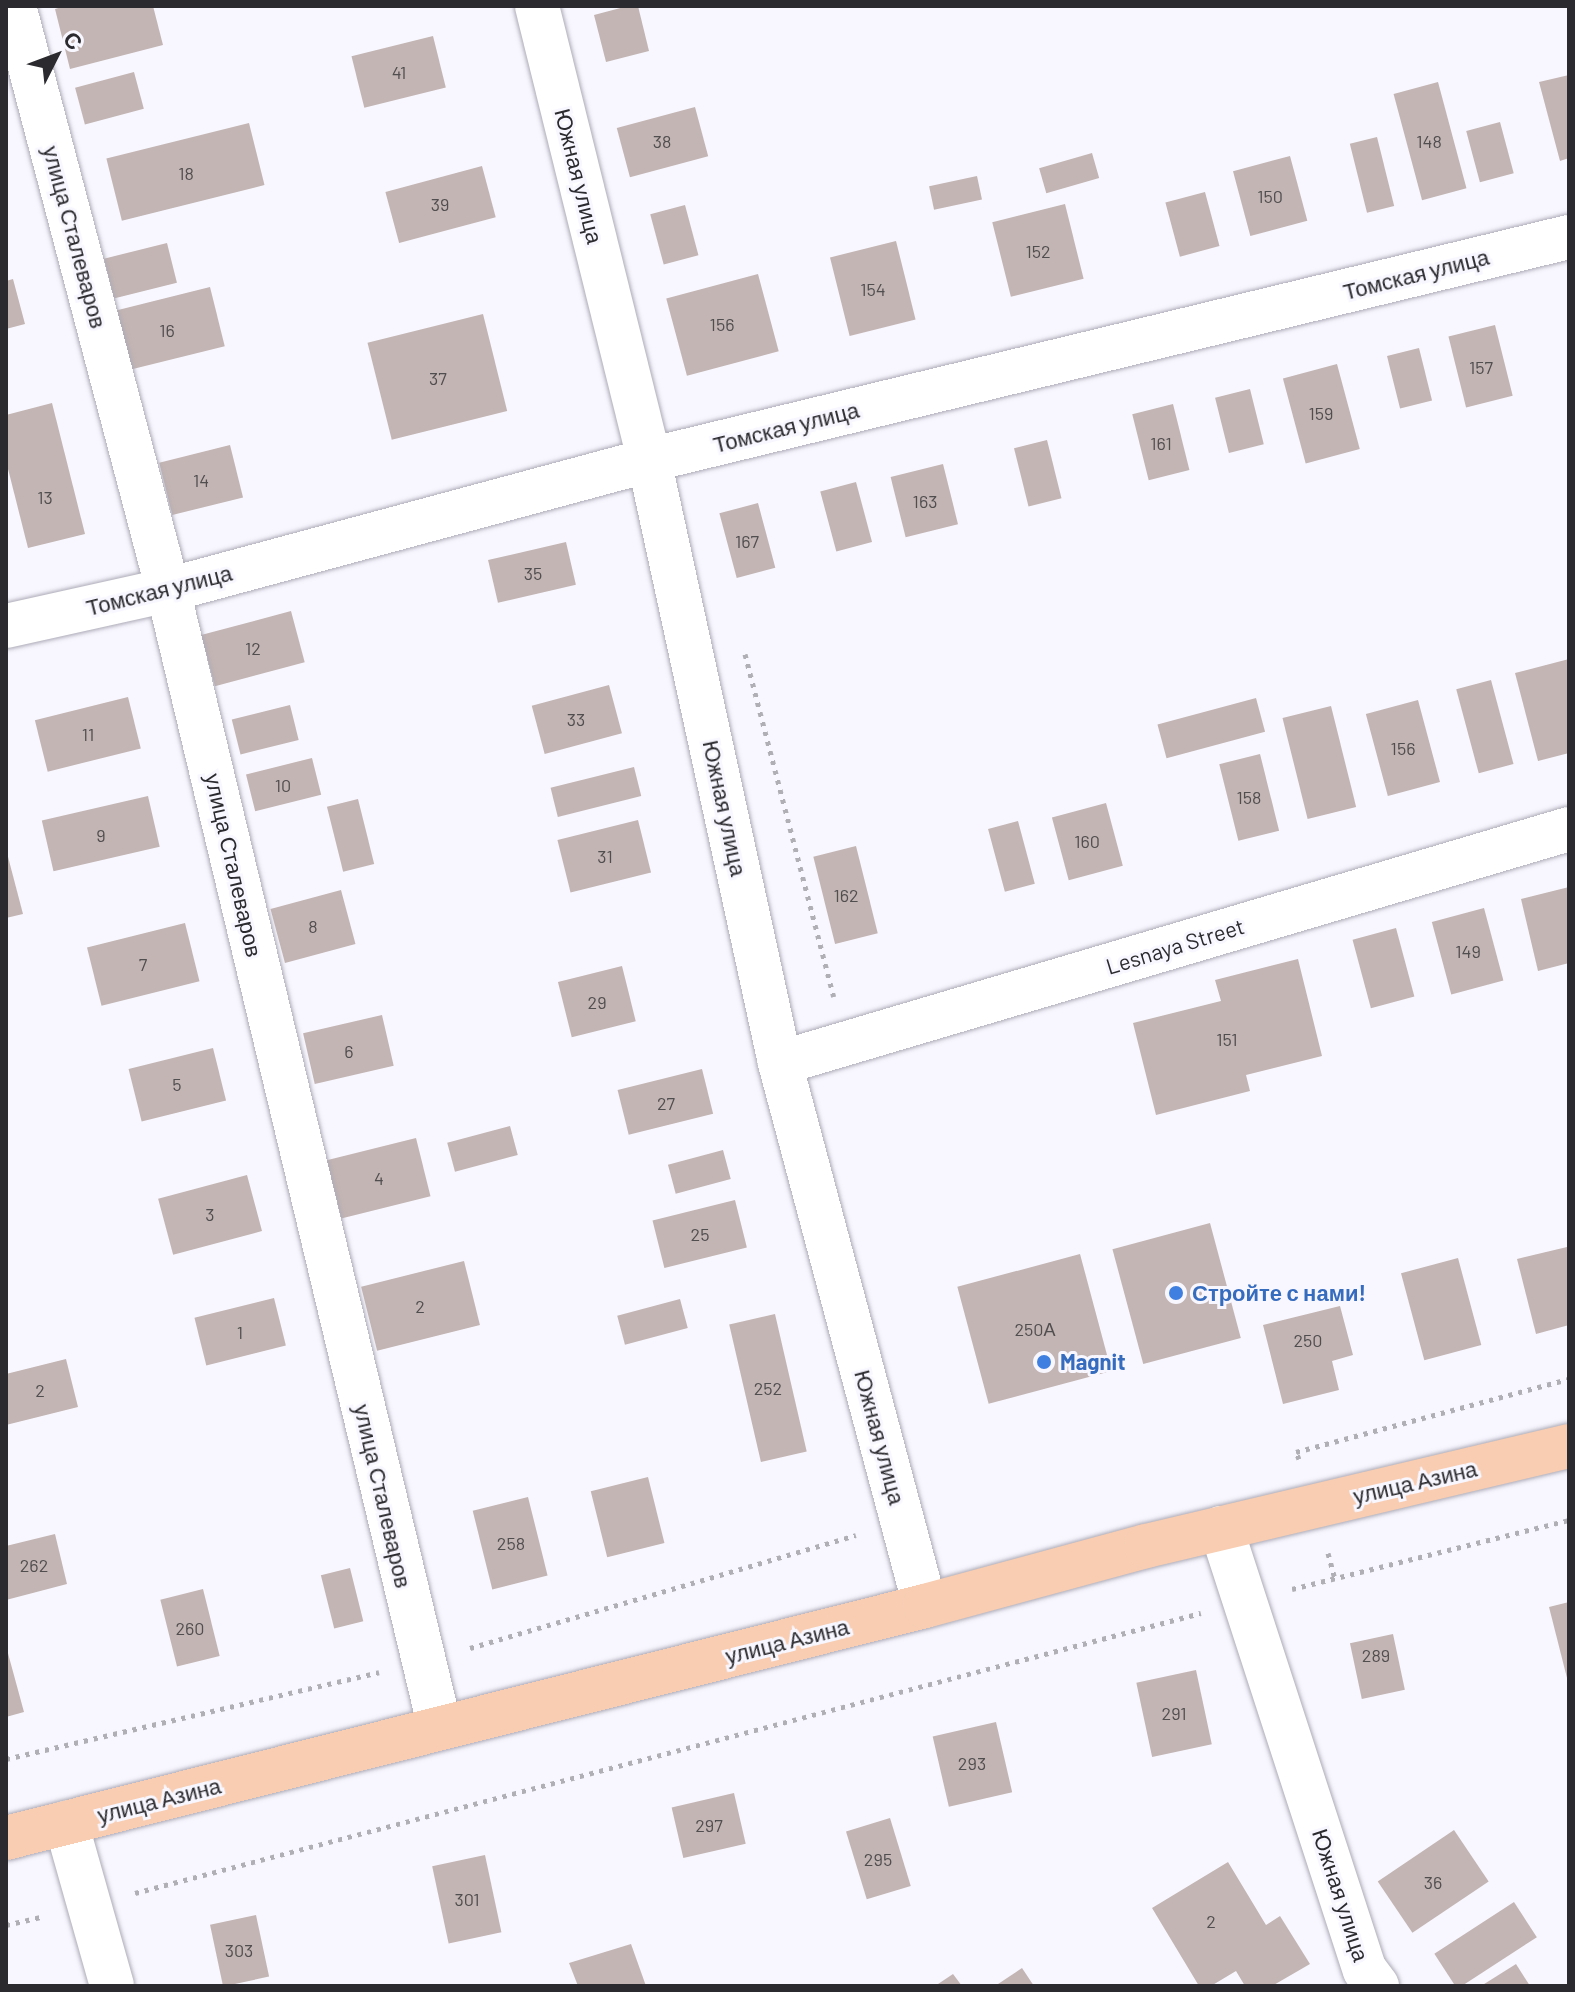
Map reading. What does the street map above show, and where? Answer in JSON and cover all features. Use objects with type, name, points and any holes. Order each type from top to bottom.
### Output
[{"type":"main road","name":"улица Азина","points":[[6,1838],[925,1606],[1221,1528],[1569,1446]]},
{"type":"street","name":"улица Сталеваров","points":[[14,6],[168,590],[440,1728]]},
{"type":"street","name":"Южная улица","points":[[537,6],[649,460],[780,1063],[925,1606]]},
{"type":"street","name":"Томская улица","points":[[6,626],[168,590],[649,460],[1569,237]]},
{"type":"street","name":"Lesnaya Street","points":[[780,1063],[1569,829]]},
{"type":"street","name":"Южная улица","points":[[1221,1528],[1361,1981]]},
{"type":"street","points":[[66,1823],[112,1986]]},
{"type":"path","points":[[1296,1452],[1569,1379]]},
{"type":"path","points":[[6,1925],[1244,1601],[1569,1520]]},
{"type":"building","points":[[65,6],[153,6],[163,45],[70,69],[55,9]]},
{"type":"building","points":[[638,6],[649,51],[606,62],[594,15]]},
{"type":"building","points":[[433,36],[446,87],[364,108],[351,56]]},
{"type":"building","points":[[134,72],[144,109],[85,124],[75,88]]},
{"type":"building","points":[[1569,75],[1569,158],[1560,161],[1539,82]]},
{"type":"building","points":[[1438,82],[1466,188],[1422,200],[1394,94]]},
{"type":"building","points":[[695,107],[708,156],[630,177],[617,128]]},
{"type":"building","points":[[1500,122],[1514,173],[1480,182],[1466,131]]},
{"type":"building","points":[[249,123],[264,185],[122,221],[106,159]]},
{"type":"building","points":[[1377,137],[1394,206],[1367,213],[1350,144]]},
{"type":"building","points":[[1092,153],[1099,178],[1046,193],[1039,168]]},
{"type":"building","points":[[1290,156],[1307,221],[1250,236],[1233,171]]},
{"type":"building","points":[[482,166],[496,217],[399,243],[385,192]]},
{"type":"building","points":[[977,176],[982,199],[934,210],[929,186]]},
{"type":"building","points":[[1205,192],[1219,246],[1180,257],[1165,203]]},
{"type":"building","points":[[1065,204],[1084,279],[1011,297],[992,222]]},
{"type":"building","points":[[685,205],[698,255],[664,265],[650,214]]},
{"type":"building","points":[[896,241],[916,320],[850,336],[830,257]]},
{"type":"building","points":[[167,243],[177,283],[114,299],[104,259]]},
{"type":"building","points":[[758,274],[779,351],[687,376],[666,299]]},
{"type":"building","points":[[13,279],[25,324],[6,329],[6,281]]},
{"type":"building","points":[[210,287],[225,346],[125,371],[110,312]]},
{"type":"building","points":[[483,314],[507,411],[392,440],[368,343]]},
{"type":"building","points":[[1495,325],[1513,396],[1466,407],[1448,337]]},
{"type":"building","points":[[1419,348],[1432,400],[1400,408],[1387,356]]},
{"type":"building","points":[[1337,364],[1360,449],[1306,463],[1283,378]]},
{"type":"building","points":[[1250,389],[1264,444],[1229,453],[1215,398]]},
{"type":"building","points":[[52,403],[85,534],[28,548],[6,461],[6,415]]},
{"type":"building","points":[[1173,404],[1189,470],[1149,480],[1132,414]]},
{"type":"building","points":[[1047,440],[1062,498],[1029,506],[1014,448]]},
{"type":"building","points":[[230,445],[243,497],[172,515],[159,463]]},
{"type":"building","points":[[943,464],[958,524],[906,537],[891,477]]},
{"type":"building","points":[[856,482],[872,542],[836,551],[820,492]]},
{"type":"building","points":[[758,503],[775,568],[737,578],[719,513]]},
{"type":"building","points":[[566,542],[576,585],[498,603],[488,560]]},
{"type":"building","points":[[291,611],[305,662],[215,686],[201,635]]},
{"type":"building","points":[[1569,659],[1569,753],[1538,761],[1515,673]]},
{"type":"building","points":[[1491,680],[1514,764],[1479,773],[1456,689]]},
{"type":"building","points":[[609,685],[622,733],[545,754],[532,706]]},
{"type":"building","points":[[128,697],[141,748],[48,772],[35,720]]},
{"type":"building","points":[[1256,698],[1265,732],[1167,758],[1157,724]]},
{"type":"building","points":[[1418,700],[1440,782],[1388,796],[1366,714]]},
{"type":"building","points":[[290,705],[299,740],[240,754],[232,720]]},
{"type":"building","points":[[1331,706],[1356,807],[1308,819],[1282,718]]},
{"type":"building","points":[[1260,754],[1279,831],[1238,841],[1219,764]]},
{"type":"building","points":[[312,758],[321,795],[255,811],[246,774]]},
{"type":"building","points":[[634,767],[641,796],[558,817],[551,788]]},
{"type":"building","points":[[148,796],[160,847],[53,871],[42,821]]},
{"type":"building","points":[[358,799],[374,864],[343,872],[327,807]]},
{"type":"building","points":[[1106,803],[1123,866],[1069,880],[1052,817]]},
{"type":"building","points":[[638,820],[651,872],[571,892],[557,840]]},
{"type":"building","points":[[1018,821],[1035,884],[1005,892],[988,829]]},
{"type":"building","points":[[856,846],[878,933],[835,944],[813,857]]},
{"type":"building","points":[[6,854],[23,914],[6,918]]},
{"type":"building","points":[[1569,887],[1569,963],[1538,971],[1521,899]]},
{"type":"building","points":[[341,890],[355,944],[285,963],[270,909]]},
{"type":"building","points":[[1484,908],[1503,980],[1451,994],[1432,922]]},
{"type":"building","points":[[185,923],[200,981],[102,1006],[87,947]]},
{"type":"building","points":[[1396,928],[1414,997],[1371,1008],[1353,940]]},
{"type":"building","points":[[1298,959],[1322,1056],[1246,1075],[1250,1091],[1156,1115],[1133,1023],[1221,1001],[1215,980]]},
{"type":"building","points":[[622,966],[636,1021],[572,1037],[558,982]]},
{"type":"building","points":[[382,1015],[394,1066],[315,1084],[303,1033]]},
{"type":"building","points":[[213,1048],[226,1100],[142,1121],[129,1069]]},
{"type":"building","points":[[702,1069],[713,1114],[629,1135],[618,1090]]},
{"type":"building","points":[[510,1126],[518,1155],[455,1172],[447,1143]]},
{"type":"building","points":[[416,1138],[431,1196],[341,1218],[327,1160]]},
{"type":"building","points":[[723,1150],[731,1179],[676,1194],[668,1165]]},
{"type":"building","points":[[247,1175],[262,1231],[173,1255],[158,1199]]},
{"type":"building","points":[[735,1200],[747,1248],[664,1268],[653,1221]]},
{"type":"building","points":[[1210,1223],[1241,1338],[1143,1364],[1112,1249]]},
{"type":"building","points":[[1567,1247],[1569,1325],[1536,1334],[1517,1259]]},
{"type":"building","points":[[1080,1254],[1111,1371],[989,1404],[957,1287]]},
{"type":"building","points":[[1458,1258],[1481,1345],[1424,1360],[1401,1273]]},
{"type":"building","points":[[464,1261],[480,1325],[377,1351],[361,1287]]},
{"type":"building","points":[[274,1298],[286,1346],[206,1365],[194,1318]]},
{"type":"building","points":[[680,1299],[688,1328],[625,1345],[617,1316]]},
{"type":"building","points":[[1340,1306],[1353,1355],[1332,1361],[1339,1390],[1283,1404],[1263,1325]]},
{"type":"building","points":[[775,1314],[807,1451],[761,1462],[729,1325]]},
{"type":"building","points":[[66,1359],[78,1407],[6,1425],[6,1374]]},
{"type":"building","points":[[648,1477],[664,1543],[607,1557],[591,1491]]},
{"type":"building","points":[[528,1497],[548,1576],[492,1589],[473,1511]]},
{"type":"building","points":[[55,1534],[67,1584],[6,1600],[6,1546]]},
{"type":"building","points":[[350,1568],[363,1621],[334,1629],[321,1575]]},
{"type":"building","points":[[203,1589],[220,1656],[177,1667],[160,1600]]},
{"type":"building","points":[[1569,1602],[1569,1682],[1568,1682],[1549,1607]]},
{"type":"building","points":[[1393,1634],[1405,1690],[1362,1699],[1350,1643]]},
{"type":"building","points":[[6,1646],[24,1712],[6,1717]]},
{"type":"building","points":[[1196,1670],[1212,1744],[1152,1757],[1136,1683]]},
{"type":"building","points":[[996,1722],[1012,1792],[949,1807],[933,1737]]},
{"type":"building","points":[[734,1793],[746,1844],[683,1858],[672,1807]]},
{"type":"building","points":[[890,1818],[911,1886],[867,1899],[846,1831]]},
{"type":"building","points":[[1454,1830],[1489,1881],[1412,1933],[1378,1881]]},
{"type":"building","points":[[485,1855],[501,1932],[449,1944],[432,1866]]},
{"type":"building","points":[[1228,1862],[1266,1925],[1280,1916],[1310,1964],[1272,1986],[1245,1986],[1236,1971],[1211,1986],[1199,1986],[1152,1908]]},
{"type":"building","points":[[1514,1902],[1537,1937],[1462,1986],[1455,1986],[1434,1954]]},
{"type":"building","points":[[256,1915],[269,1977],[223,1986],[210,1925]]},
{"type":"building","points":[[631,1944],[646,1986],[578,1986],[569,1963]]},
{"type":"building","points":[[1516,1964],[1530,1986],[1481,1986]]},
{"type":"building","points":[[1022,1968],[1034,1986],[995,1986]]},
{"type":"building","points":[[953,1974],[962,1986],[935,1986]]},
{"type":"place","name":"Стройте с нами!","points":[[1176,1293]]},
{"type":"place","name":"Magnit","points":[[1044,1362]]}]
